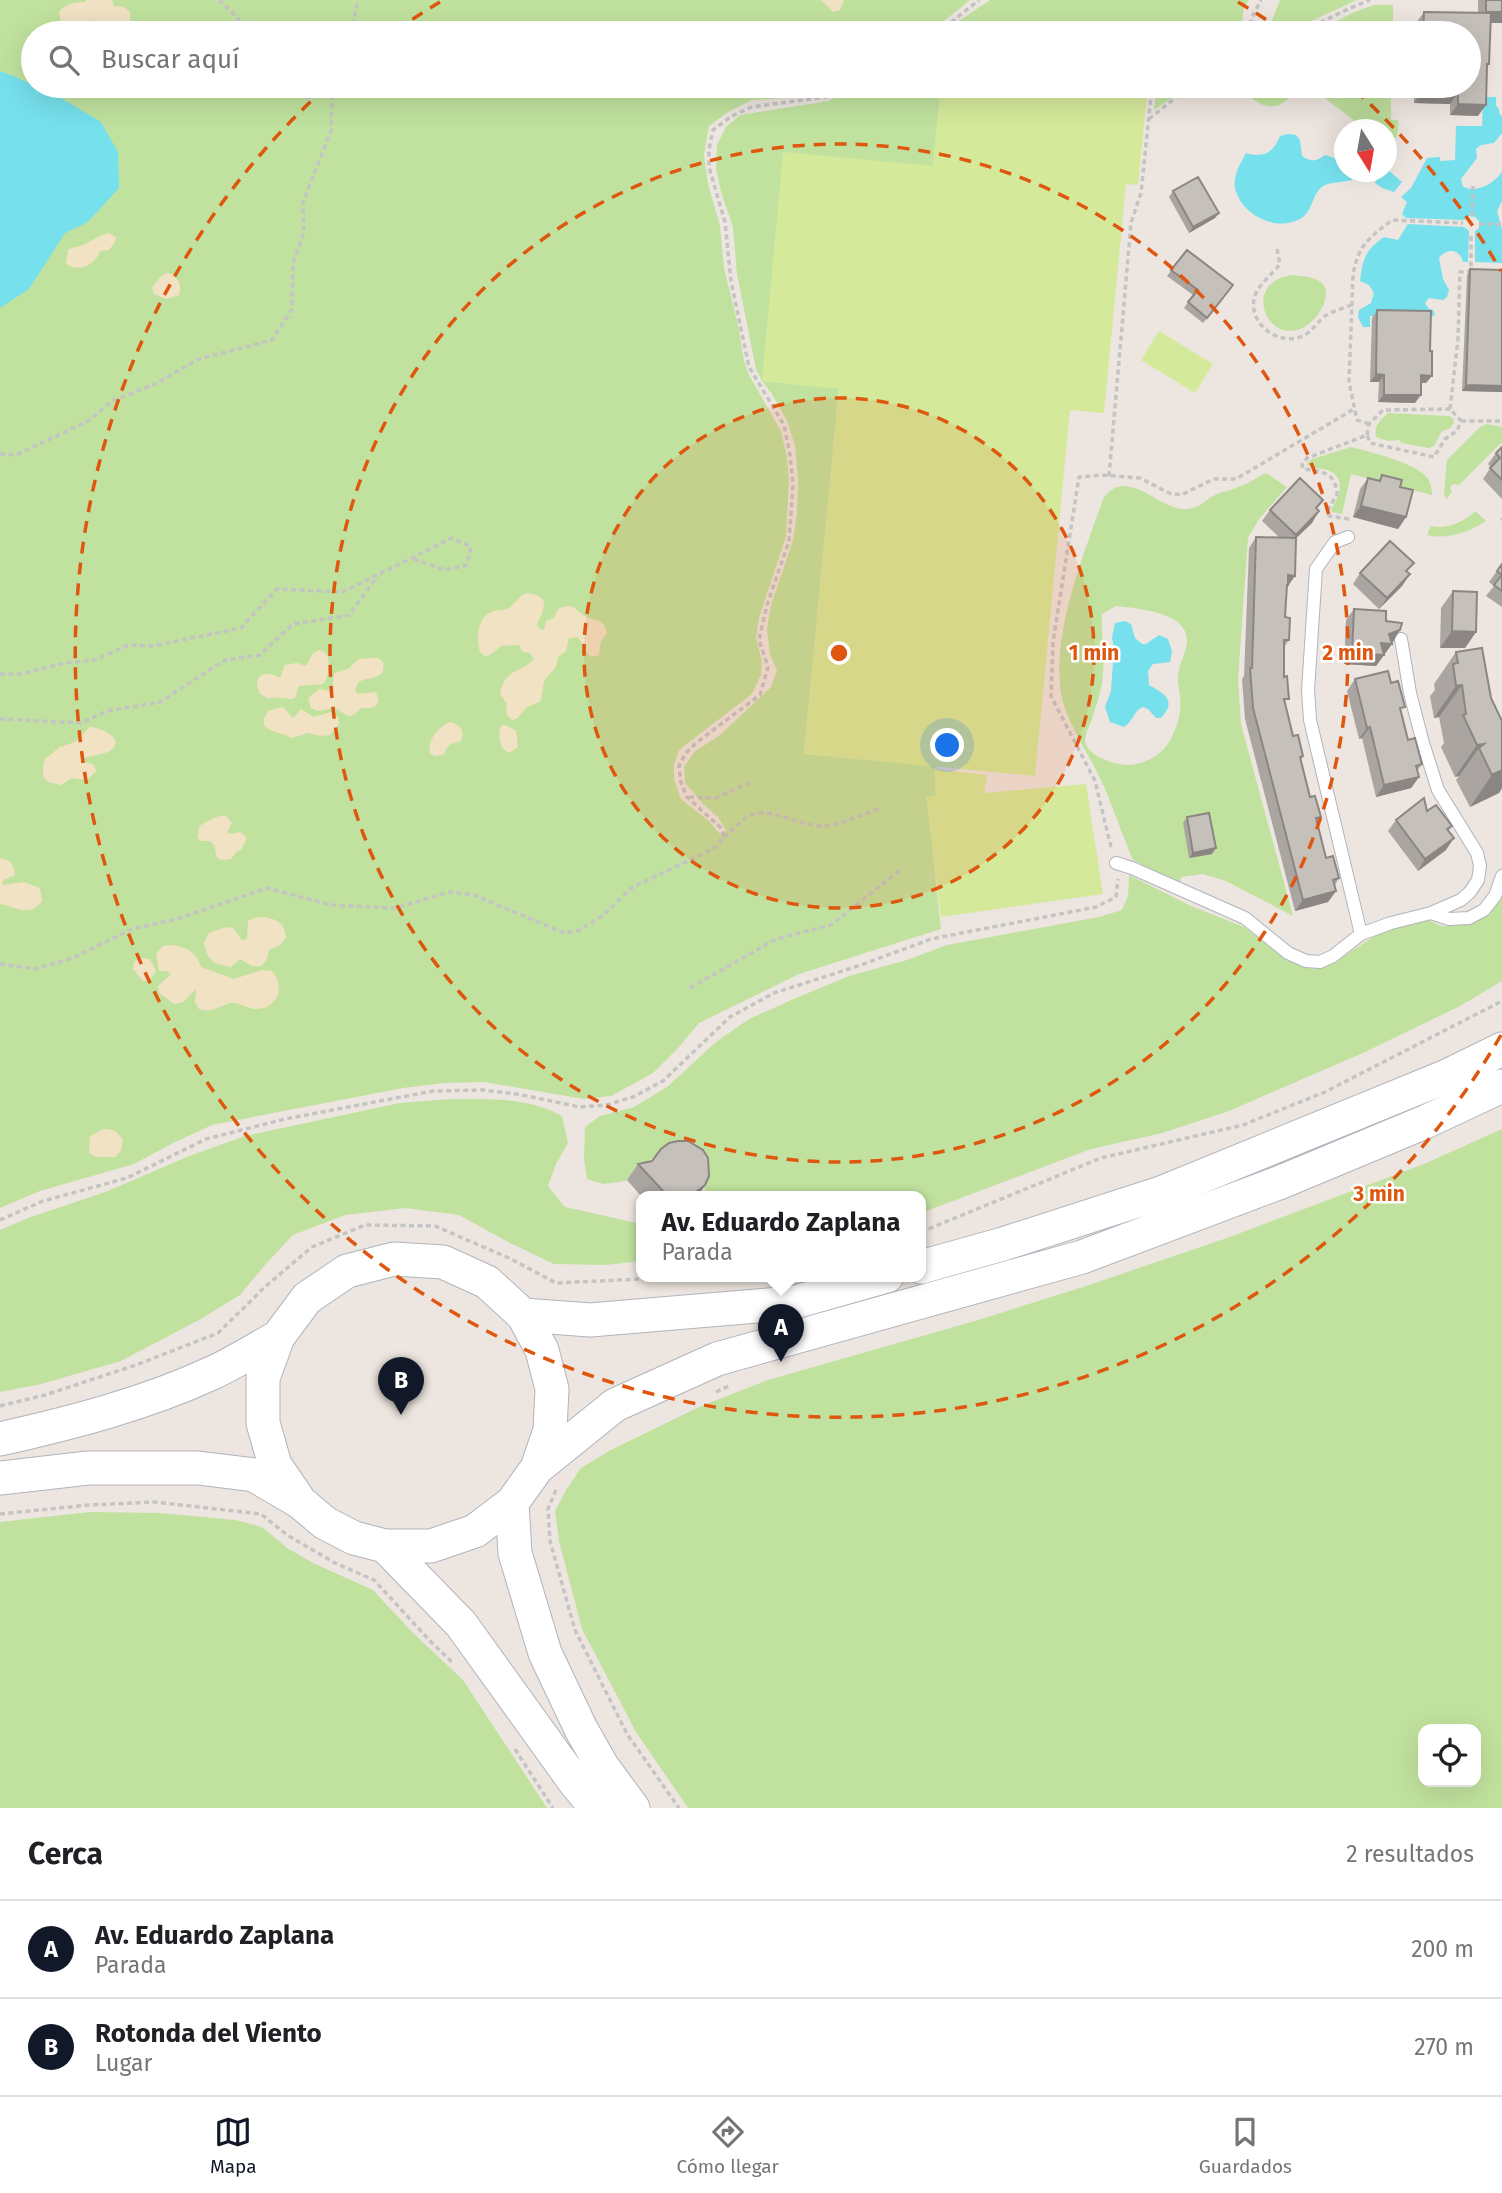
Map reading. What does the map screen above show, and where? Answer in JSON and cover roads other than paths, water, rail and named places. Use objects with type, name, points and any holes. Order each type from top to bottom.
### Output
[{"type":"main road","points":[[926,1266],[1161,1194],[1447,1076],[1502,1049]]},
{"type":"main road","points":[[0,1478],[88,1468],[198,1468],[254,1475],[300,1502],[325,1523],[354,1538],[385,1546],[431,1546],[475,1531],[547,1478],[615,1405],[717,1359],[1082,1257],[1281,1182],[1425,1122],[1502,1086]]},
{"type":"main road","points":[[300,1502],[275,1465],[263,1423],[263,1378],[278,1337],[307,1298],[347,1271],[394,1259],[443,1262],[487,1282],[523,1315],[542,1350],[552,1389],[547,1478]]},
{"type":"main road","points":[[523,1315],[590,1320],[792,1303],[866,1282]]},
{"type":"main road","points":[[0,1439],[158,1394],[212,1373],[278,1337]]},
{"type":"main road","points":[[512,1503],[515,1553],[545,1653],[602,1766],[633,1808]]},
{"type":"main road","points":[[385,1546],[461,1624],[596,1808]]},
{"type":"lane","points":[[1348,537],[1335,542],[1316,569],[1308,690],[1310,720],[1361,934]]},
{"type":"lane","points":[[1116,863],[1245,918],[1288,953],[1306,961],[1320,962],[1333,957],[1361,934],[1432,913],[1461,900],[1478,880],[1480,866],[1477,853],[1438,790],[1419,731],[1401,639]]},
{"type":"lane","points":[[1432,913],[1448,919],[1469,918],[1483,910],[1495,896],[1502,876]]},
{"type":"water","points":[[0,71],[21,79],[21,98],[61,98],[101,122],[118,152],[119,188],[88,222],[65,233],[29,289],[0,308]]},
{"type":"water","points":[[1483,97],[1496,97],[1496,106],[1502,116],[1502,133],[1494,143],[1481,145],[1476,149],[1477,158],[1461,179],[1463,187],[1480,188],[1490,184],[1502,172],[1502,201],[1497,211],[1502,229],[1502,263],[1475,262],[1475,231],[1479,228],[1479,221],[1475,217],[1469,216],[1464,220],[1406,218],[1402,214],[1407,202],[1401,197],[1411,188],[1427,158],[1455,160],[1456,126],[1482,126]]},
{"type":"water","points":[[1296,135],[1305,158],[1314,160],[1325,155],[1334,158],[1334,182],[1340,182],[1320,188],[1305,216],[1291,223],[1270,222],[1252,213],[1244,206],[1235,188],[1235,179],[1246,153],[1267,153],[1280,136]]},
{"type":"water","points":[[1397,178],[1402,182],[1394,192],[1375,183],[1397,182]]},
{"type":"water","points":[[1408,224],[1464,227],[1469,231],[1468,262],[1463,262],[1459,254],[1453,251],[1445,252],[1439,258],[1443,279],[1449,290],[1443,300],[1429,298],[1425,303],[1435,314],[1432,317],[1370,316],[1370,327],[1363,327],[1358,317],[1359,310],[1371,303],[1374,293],[1369,285],[1360,281],[1366,256],[1384,237],[1398,240]]},
{"type":"water","points":[[1125,621],[1131,624],[1135,638],[1142,644],[1159,635],[1168,639],[1172,651],[1170,662],[1153,664],[1148,671],[1149,685],[1167,698],[1166,712],[1161,718],[1156,718],[1143,707],[1124,727],[1110,722],[1105,707],[1111,691],[1114,647],[1112,638],[1115,623]]},
{"type":"place","name":"Av. Eduardo Zaplana","points":[[781,1362]]},
{"type":"place","name":"Rotonda del Viento","points":[[401,1415]]}]
